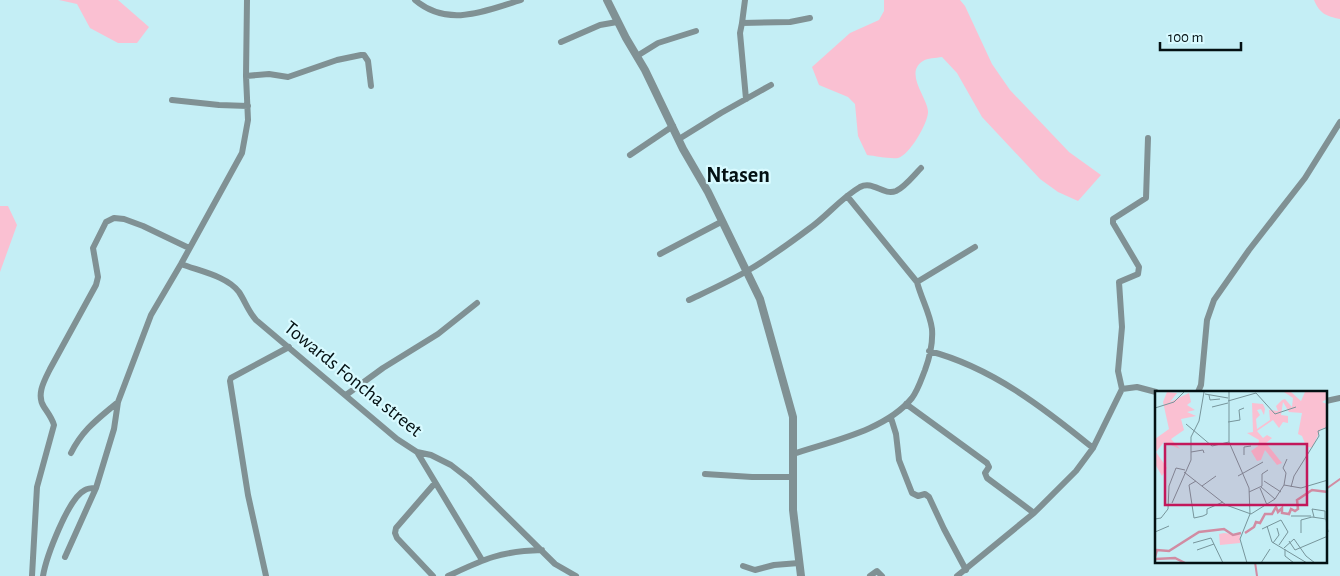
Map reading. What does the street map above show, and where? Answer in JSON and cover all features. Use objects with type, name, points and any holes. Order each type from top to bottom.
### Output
[{"type":"street","points":[[65,557],[96,488],[114,429],[118,402],[151,315],[242,153],[248,120],[246,76],[247,0]]},
{"type":"street","points":[[415,0],[440,13],[458,16],[522,0]]},
{"type":"street","points":[[607,0],[705,187],[760,299],[794,426],[794,528],[802,576]]},
{"type":"street","points":[[745,0],[740,33],[746,98]]},
{"type":"street","points":[[742,23],[790,22],[810,18]]},
{"type":"street","points":[[561,42],[600,25],[618,22]]},
{"type":"street","points":[[637,56],[658,43],[696,31]]},
{"type":"street","points":[[246,76],[269,74],[288,77],[361,54],[368,61],[371,86]]},
{"type":"street","points":[[679,139],[771,85]]},
{"type":"street","points":[[172,100],[248,106]]},
{"type":"street","points":[[1198,391],[1201,386],[1206,320],[1214,300],[1249,250],[1305,178],[1340,122]]},
{"type":"street","points":[[630,155],[673,126]]},
{"type":"street","points":[[957,576],[1034,513],[1076,471],[1093,448],[1122,389],[1118,371],[1122,327],[1118,282],[1140,272],[1113,222],[1114,219],[1146,198],[1148,138]]},
{"type":"street","points":[[689,300],[747,271],[810,228],[847,196],[866,185],[894,192],[921,168]]},
{"type":"street","points":[[793,454],[842,438],[891,418],[906,404],[918,388],[927,365],[932,330],[917,282],[847,196]]},
{"type":"street","points":[[32,576],[37,487],[54,425],[40,400],[41,392],[50,369],[96,285],[98,277],[93,248],[106,222],[114,218],[124,219],[143,226],[189,248]]},
{"type":"street","points":[[660,254],[721,222]]},
{"type":"street","points":[[917,282],[975,247]]},
{"type":"street","name":"Towards Foncha street","points":[[181,264],[232,285],[251,314],[289,348],[397,439],[416,452],[431,454],[451,465],[469,479],[555,564],[571,575]]},
{"type":"street","points":[[346,395],[383,368],[438,334],[477,303]]},
{"type":"street","points":[[266,576],[248,495],[230,381],[231,378],[289,348]]},
{"type":"street","points":[[929,351],[950,357],[1014,389],[1093,448]]},
{"type":"street","points":[[1122,389],[1137,387],[1155,392]]},
{"type":"street","points":[[71,453],[86,429],[118,402]]},
{"type":"street","points":[[906,404],[987,463],[989,467],[985,473],[987,478],[1034,513]]},
{"type":"street","points":[[891,418],[896,434],[899,460],[912,492],[918,496],[925,494],[929,497],[966,570]]},
{"type":"street","points":[[416,452],[482,560]]},
{"type":"street","points":[[705,474],[747,477],[793,476]]},
{"type":"street","points":[[432,576],[397,538],[395,532],[396,528],[435,483]]},
{"type":"street","points":[[44,576],[50,550],[65,516],[80,494],[85,490],[96,488]]},
{"type":"street","points":[[448,576],[482,560],[508,552],[542,550]]},
{"type":"street","points":[[743,566],[755,570],[774,565],[800,563]]},
{"type":"street","points":[[870,576],[877,571],[882,576]]},
{"type":"shaded area","points":[[59,0],[118,0],[149,27],[137,43],[118,43],[90,28],[77,4]]},
{"type":"shaded area","points":[[884,0],[960,0],[965,6],[992,64],[1010,90],[1069,152],[1101,175],[1078,201],[1058,192],[1040,179],[982,117],[957,73],[942,57],[925,60],[918,66],[916,72],[918,85],[928,111],[925,123],[913,145],[898,158],[867,155],[858,136],[855,104],[848,97],[819,85],[812,67],[850,33],[879,20],[884,11]]},
{"type":"shaded area","points":[[1314,0],[1340,0],[1340,19],[1324,14]]},
{"type":"shaded area","points":[[0,206],[8,206],[17,225],[0,272]]},
{"type":"waterway","points":[[1328,488],[1340,479]]},
{"type":"waterway","points":[[1255,564],[1257,576]]},
{"type":"district","name":"Ntasen","points":[[738,175]]}]
